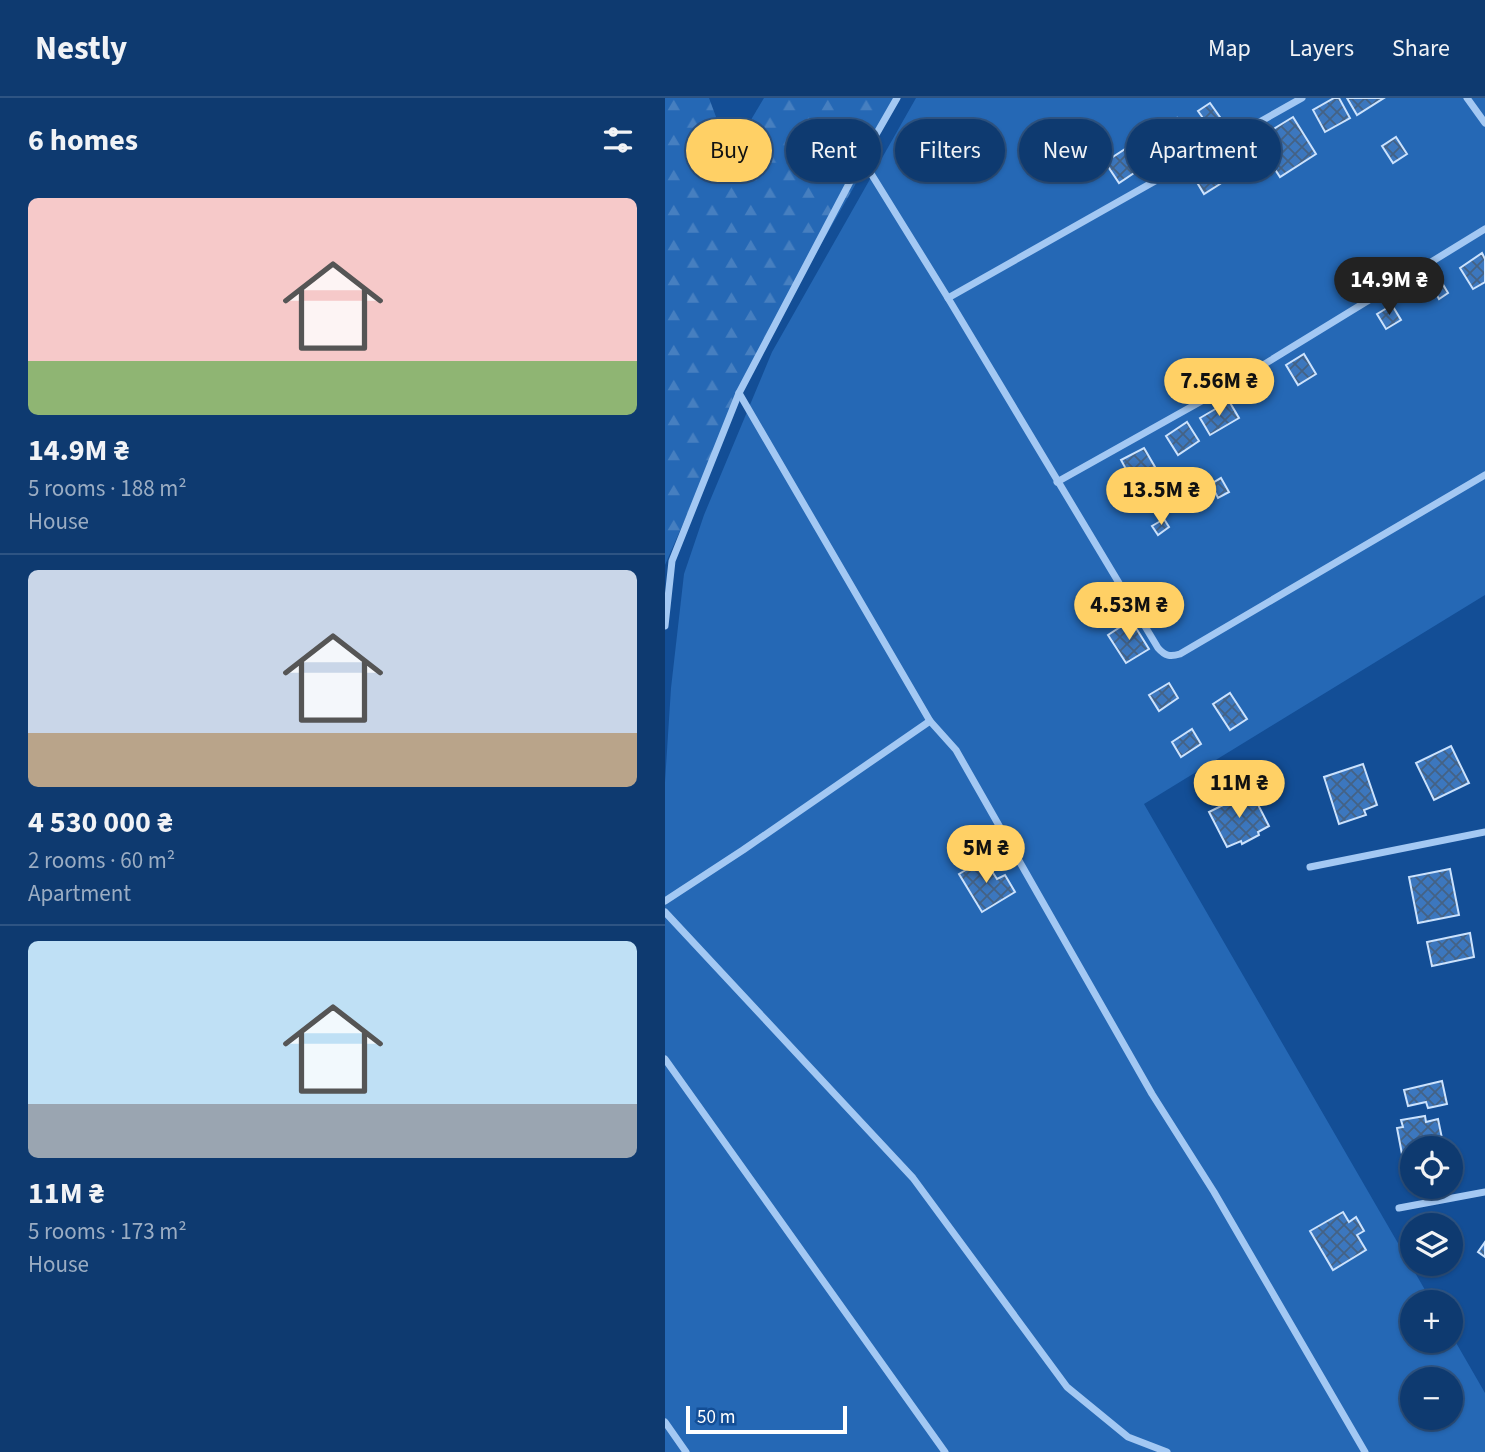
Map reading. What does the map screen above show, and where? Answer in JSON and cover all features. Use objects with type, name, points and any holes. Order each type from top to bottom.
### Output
[{"type":"street","points":[[881,126],[897,98]]},
{"type":"street","points":[[948,298],[1302,98]]},
{"type":"street","points":[[1467,98],[1485,123]]},
{"type":"street","points":[[665,626],[671,561],[739,393],[850,182]]},
{"type":"street","points":[[876,182],[1158,649],[1164,654],[1180,654],[1485,475]]},
{"type":"street","points":[[1057,482],[1232,383],[1485,229]]},
{"type":"street","points":[[739,393],[930,721],[956,750],[1153,1094],[1215,1192],[1365,1452]]},
{"type":"street","points":[[665,901],[930,721]]},
{"type":"street","points":[[1310,867],[1485,832]]},
{"type":"street","points":[[665,912],[913,1178],[1067,1387],[1128,1437],[1167,1452]]},
{"type":"street","points":[[665,1059],[945,1452]]},
{"type":"street","points":[[1399,1208],[1485,1192]]},
{"type":"street","points":[[665,1422],[686,1452]]},
{"type":"green space","points":[[665,98],[709,98],[717,119],[686,119],[686,182],[772,182],[772,119],[752,119],[764,98],[897,98],[881,131],[881,119],[786,119],[786,182],[856,182],[754,361],[665,565]]},
{"type":"green space","points":[[916,98],[1485,98],[1485,595],[1144,804],[1400,1247],[1400,1276],[1417,1276],[1425,1290],[1400,1290],[1400,1353],[1462,1353],[1485,1393],[1485,1452],[665,1452],[665,782],[671,688],[684,574],[704,515],[772,352],[868,182],[881,182],[881,160],[895,135],[895,182],[1005,182],[1005,119],[904,119]]},
{"type":"building","points":[[1339,98],[1350,118],[1325,132],[1313,110]]},
{"type":"building","points":[[1347,98],[1384,98],[1357,115]]},
{"type":"building","points":[[1210,103],[1221,119],[1204,119],[1198,111]]},
{"type":"building","points":[[1293,117],[1316,154],[1281,176],[1281,124]]},
{"type":"building","points":[[1396,137],[1407,154],[1393,163],[1382,146]]},
{"type":"building","points":[[1126,148],[1126,178],[1119,183],[1112,172],[1112,158]]},
{"type":"building","points":[[1197,182],[1219,182],[1220,184],[1204,194]]},
{"type":"building","points":[[1482,253],[1485,259],[1485,282],[1473,289],[1460,268]]},
{"type":"building","points":[[1438,276],[1448,293],[1439,299],[1429,281]]},
{"type":"building","points":[[1392,305],[1401,320],[1386,329],[1377,314]]},
{"type":"building","points":[[1304,354],[1316,374],[1298,385],[1286,365]]},
{"type":"building","points":[[1229,401],[1239,418],[1210,435],[1200,418]]},
{"type":"building","points":[[1187,422],[1199,441],[1178,455],[1166,436]]},
{"type":"building","points":[[1144,448],[1155,467],[1132,480],[1121,460]]},
{"type":"building","points":[[1221,478],[1229,492],[1218,498],[1211,484]]},
{"type":"building","points":[[1164,519],[1169,527],[1158,535],[1152,526]]},
{"type":"building","points":[[1114,591],[1123,607],[1105,617],[1096,601]]},
{"type":"building","points":[[1131,620],[1149,649],[1126,663],[1108,635]]},
{"type":"building","points":[[1169,683],[1178,698],[1159,711],[1149,695]]},
{"type":"building","points":[[1230,693],[1247,719],[1230,730],[1213,704]]},
{"type":"building","points":[[1192,729],[1201,744],[1181,757],[1172,742]]},
{"type":"building","points":[[1451,746],[1469,783],[1434,800],[1416,763]]},
{"type":"building","points":[[1363,764],[1377,805],[1364,810],[1366,815],[1339,824],[1324,777]]},
{"type":"building","points":[[1251,791],[1269,826],[1242,844],[1241,841],[1227,847],[1209,812]]},
{"type":"building","points":[[984,859],[997,879],[1005,875],[1015,892],[982,912],[959,874]]},
{"type":"building","points":[[1450,869],[1459,915],[1418,923],[1409,877]]},
{"type":"building","points":[[1470,933],[1474,957],[1432,966],[1427,942]]},
{"type":"building","points":[[1442,1081],[1447,1104],[1428,1108],[1426,1102],[1408,1106],[1404,1090]]},
{"type":"building","points":[[1425,1116],[1426,1122],[1438,1119],[1442,1136],[1400,1136],[1400,1144],[1397,1128],[1403,1127],[1401,1120]]},
{"type":"building","points":[[1343,1212],[1349,1222],[1356,1217],[1364,1231],[1357,1235],[1366,1250],[1333,1270],[1310,1231]]},
{"type":"building","points":[[1485,1242],[1485,1257],[1478,1252]]}]
